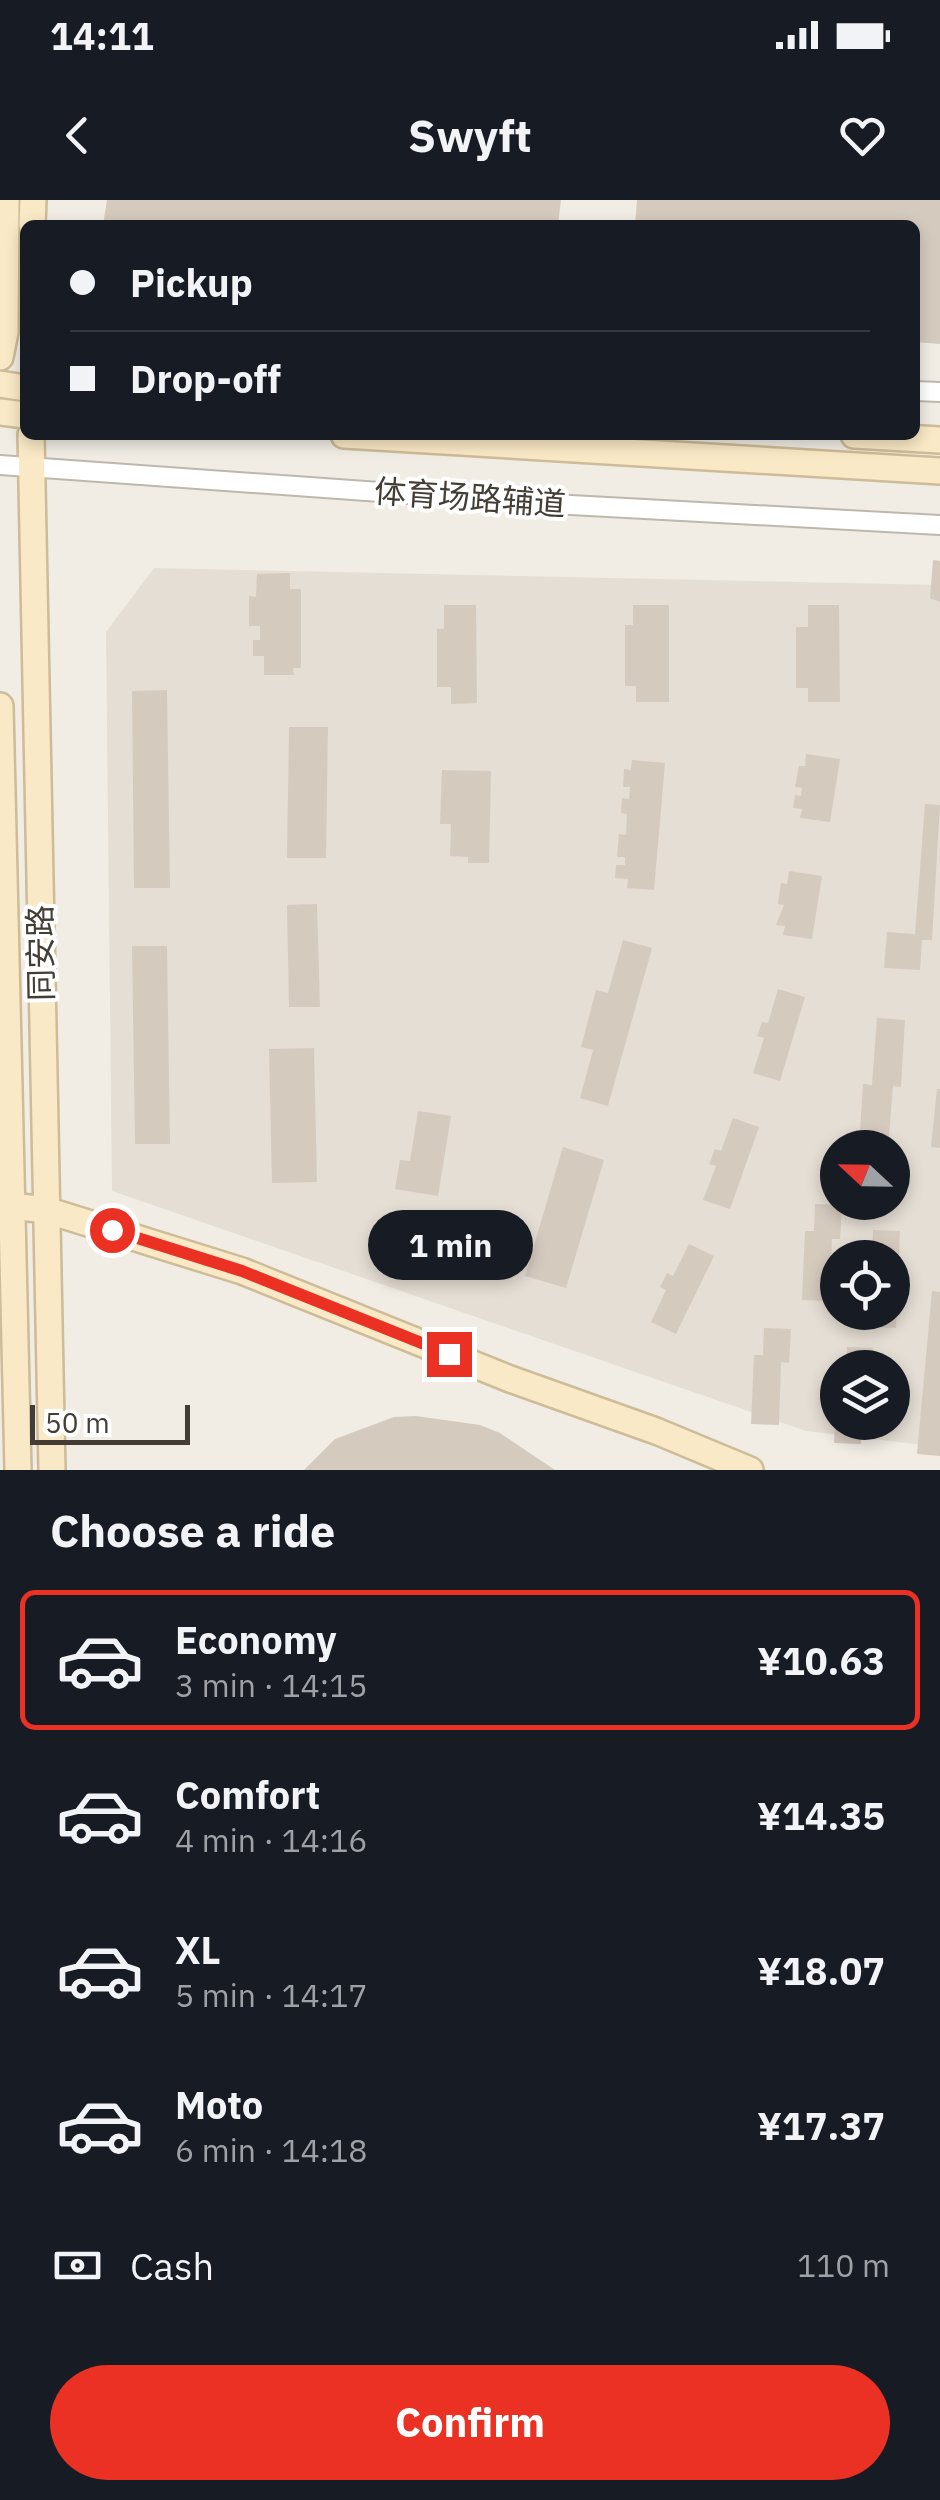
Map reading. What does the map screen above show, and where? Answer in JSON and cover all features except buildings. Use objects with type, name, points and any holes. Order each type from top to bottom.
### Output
[{"type":"street","points":[[6,200],[7,339]]},
{"type":"street","name":"同安路","points":[[31,440],[52,1470]]},
{"type":"street","points":[[427,440],[940,471]]},
{"type":"street","name":"体育场路辅道","points":[[0,465],[534,504],[940,525]]},
{"type":"street","name":"同安路","points":[[0,706],[18,1470]]},
{"type":"street","points":[[12,1206],[46,1210],[242,1271],[750,1470]]},
{"type":"shaded area","points":[[154,568],[940,585],[940,1447],[881,1440],[910,1440],[910,1350],[820,1350],[820,1433],[806,1431],[112,1191],[106,632]]},
{"type":"route","points":[[112,1230],[242,1271],[449,1354]]}]
